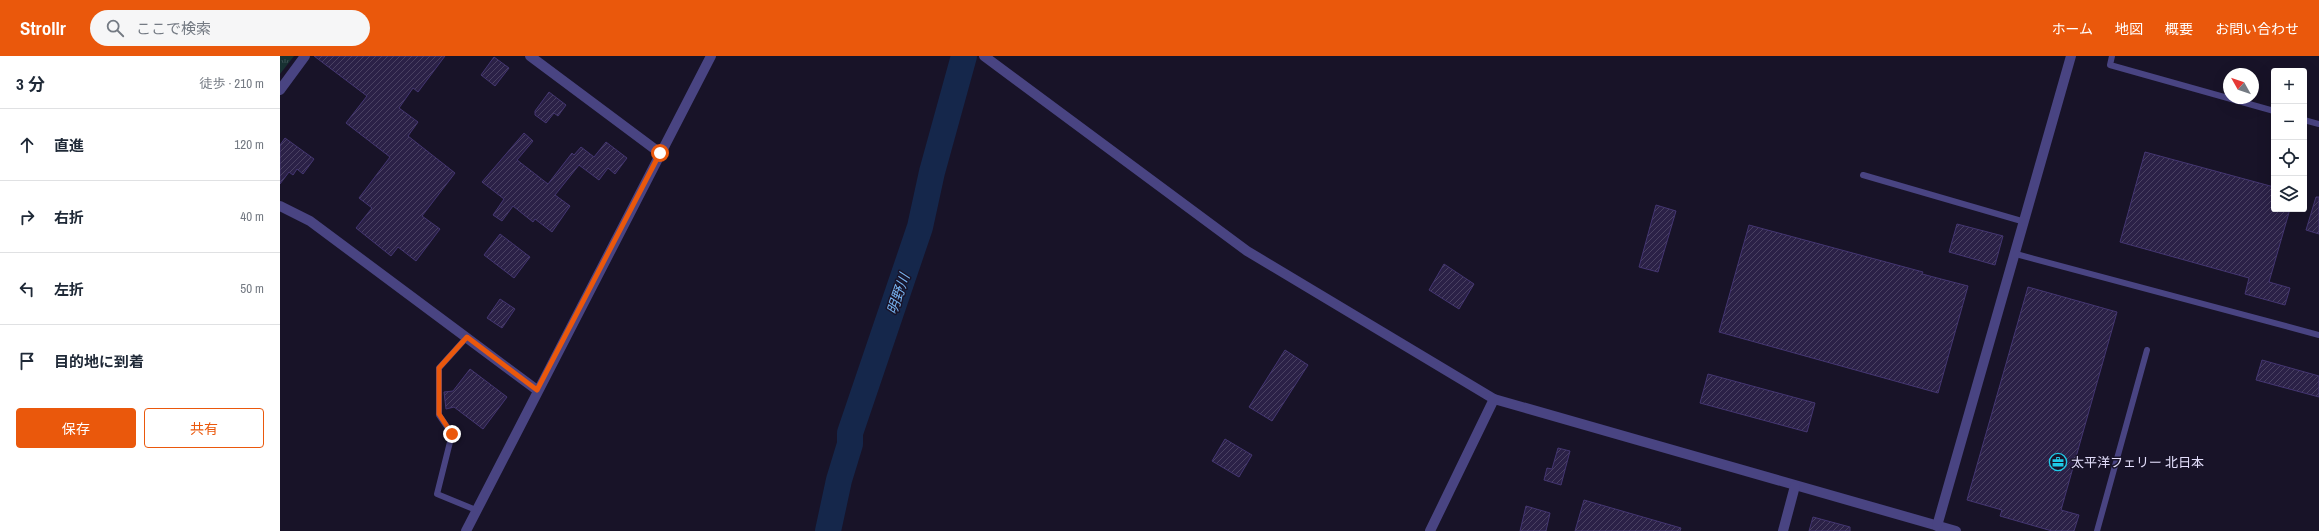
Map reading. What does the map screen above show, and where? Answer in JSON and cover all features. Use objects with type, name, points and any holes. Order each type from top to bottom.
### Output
[{"type":"street","points":[[280,90],[305,56]]},
{"type":"street","points":[[530,56],[660,153]]},
{"type":"street","points":[[466,531],[537,390],[711,56]]},
{"type":"street","points":[[984,56],[1247,251],[1494,399],[1956,531]]},
{"type":"street","points":[[1937,526],[2016,254],[2071,56]]},
{"type":"street","points":[[280,206],[310,220],[537,390]]},
{"type":"street","points":[[1430,531],[1494,399]]},
{"type":"street","points":[[1783,531],[1795,486]]},
{"type":"lane","points":[[2112,56],[2110,65],[2271,110]]},
{"type":"lane","points":[[2307,121],[2319,124]]},
{"type":"lane","points":[[1863,175],[2025,222]]},
{"type":"lane","points":[[2016,254],[2319,335]]},
{"type":"lane","points":[[467,337],[439,368],[439,414],[452,434],[437,494],[476,510]]},
{"type":"lane","points":[[2097,531],[2147,350]]},
{"type":"green space","points":[[280,56],[294,56],[280,74]]},
{"type":"building","points":[[314,56],[445,56],[418,92],[413,88],[399,108],[418,122],[408,136],[455,173],[422,216],[440,229],[416,261],[398,247],[391,256],[356,228],[372,208],[359,198],[390,157],[346,123],[367,96]]},
{"type":"building","points":[[494,57],[509,68],[495,86],[481,75]]},
{"type":"building","points":[[549,92],[566,105],[558,116],[554,113],[546,123],[535,115],[535,111]]},
{"type":"building","points":[[524,133],[533,141],[517,160],[548,184],[572,153],[574,155],[581,147],[594,157],[606,142],[627,158],[615,174],[608,168],[599,180],[579,165],[555,195],[570,206],[552,232],[535,219],[533,222],[513,206],[502,221],[493,215],[504,199],[482,182]]},
{"type":"building","points":[[285,138],[314,159],[303,174],[297,169],[293,175],[289,172],[280,184],[280,145]]},
{"type":"building","points":[[2145,152],[2271,186],[2271,212],[2289,212],[2269,282],[2290,288],[2285,305],[2245,294],[2249,278],[2120,242]]},
{"type":"building","points":[[2316,197],[2319,197],[2319,234],[2306,230]]},
{"type":"building","points":[[1656,205],[1676,211],[1658,272],[1639,267]]},
{"type":"building","points":[[1957,224],[2003,236],[1995,265],[1949,252]]},
{"type":"building","points":[[1749,225],[1923,272],[1922,274],[1968,286],[1938,393],[1719,332]]},
{"type":"building","points":[[500,234],[530,257],[514,278],[484,255]]},
{"type":"building","points":[[1444,264],[1474,284],[1459,309],[1429,290]]},
{"type":"building","points":[[2028,287],[2117,312],[2061,510],[2079,515],[2074,531],[2052,531],[2000,516],[2002,510],[1967,500]]},
{"type":"building","points":[[500,299],[515,309],[502,328],[487,318]]},
{"type":"building","points":[[1285,350],[1308,365],[1272,421],[1249,407]]},
{"type":"building","points":[[2262,360],[2319,376],[2319,397],[2256,380]]},
{"type":"building","points":[[470,369],[507,397],[483,429],[454,407],[446,409],[444,392],[453,391]]},
{"type":"building","points":[[1708,374],[1815,403],[1807,432],[1700,403]]},
{"type":"building","points":[[1225,439],[1252,455],[1239,477],[1212,461]]},
{"type":"building","points":[[1558,448],[1570,451],[1561,485],[1544,480],[1547,468],[1552,469]]},
{"type":"building","points":[[1584,500],[1681,528],[1680,531],[1575,531]]},
{"type":"building","points":[[1526,506],[1550,513],[1546,531],[1520,531]]},
{"type":"building","points":[[1813,517],[1850,527],[1850,531],[1809,531]]},
{"type":"waterway","name":"明野川","points":[[828,531],[839,480],[850,444],[850,433],[920,227],[932,172],[964,56]]},
{"type":"place","name":"太平洋フェリー 北日本","points":[[2058,462]]},
{"type":"route","points":[[452,434],[439,414],[439,368],[467,337],[537,390],[660,153]]}]
